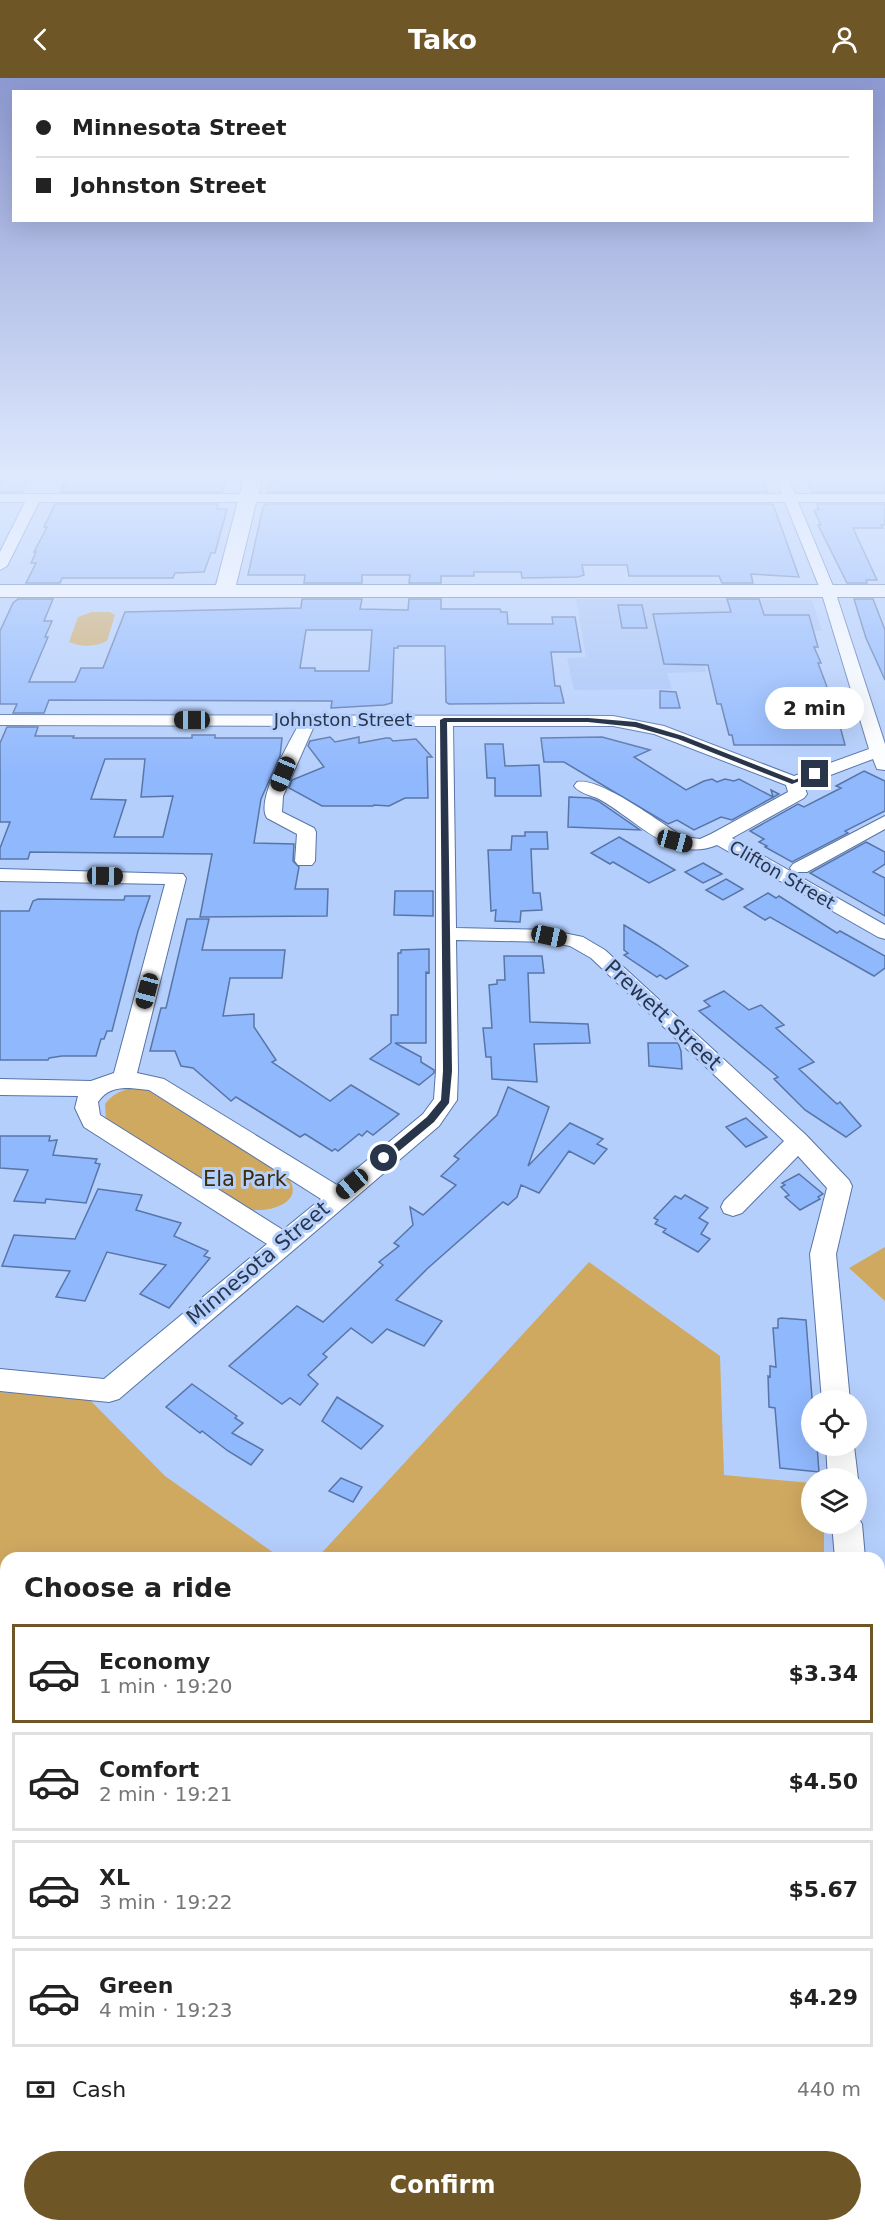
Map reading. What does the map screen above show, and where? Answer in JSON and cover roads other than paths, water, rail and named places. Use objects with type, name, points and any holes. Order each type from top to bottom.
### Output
[{"type":"street","points":[[224,591],[228,574]]},
{"type":"street","points":[[718,838],[798,794],[794,782],[882,756],[821,574]]},
{"type":"street","points":[[0,591],[885,591]]},
{"type":"street","points":[[305,861],[307,832],[273,814],[274,796],[309,719]]},
{"type":"street","name":"Johnston Street","points":[[0,720],[588,720],[636,724],[680,737],[794,782]]},
{"type":"street","name":"Minnesota Street","points":[[0,1380],[109,1391],[431,1119],[445,1100],[447,1071],[444,720]]},
{"type":"street","name":"Clifton Street","points":[[583,786],[605,795],[675,841],[689,845],[703,844],[718,838],[885,933]]},
{"type":"street","points":[[800,868],[885,822]]},
{"type":"street","points":[[0,875],[176,878],[124,1080]]},
{"type":"street","name":"Prewett Street","points":[[446,934],[549,936],[576,941],[598,954],[798,1141],[840,1186],[823,1254],[835,1390]]},
{"type":"street","points":[[283,1242],[92,1121],[86,1113],[87,1100],[94,1089],[107,1082],[124,1080],[156,1084],[337,1197]]},
{"type":"street","points":[[0,1087],[94,1089]]},
{"type":"street","points":[[733,1207],[798,1141]]},
{"type":"street","points":[[848,1534],[849,1552]]},
{"type":"park label","name":"Ela Park","points":[[245,1179]]}]
